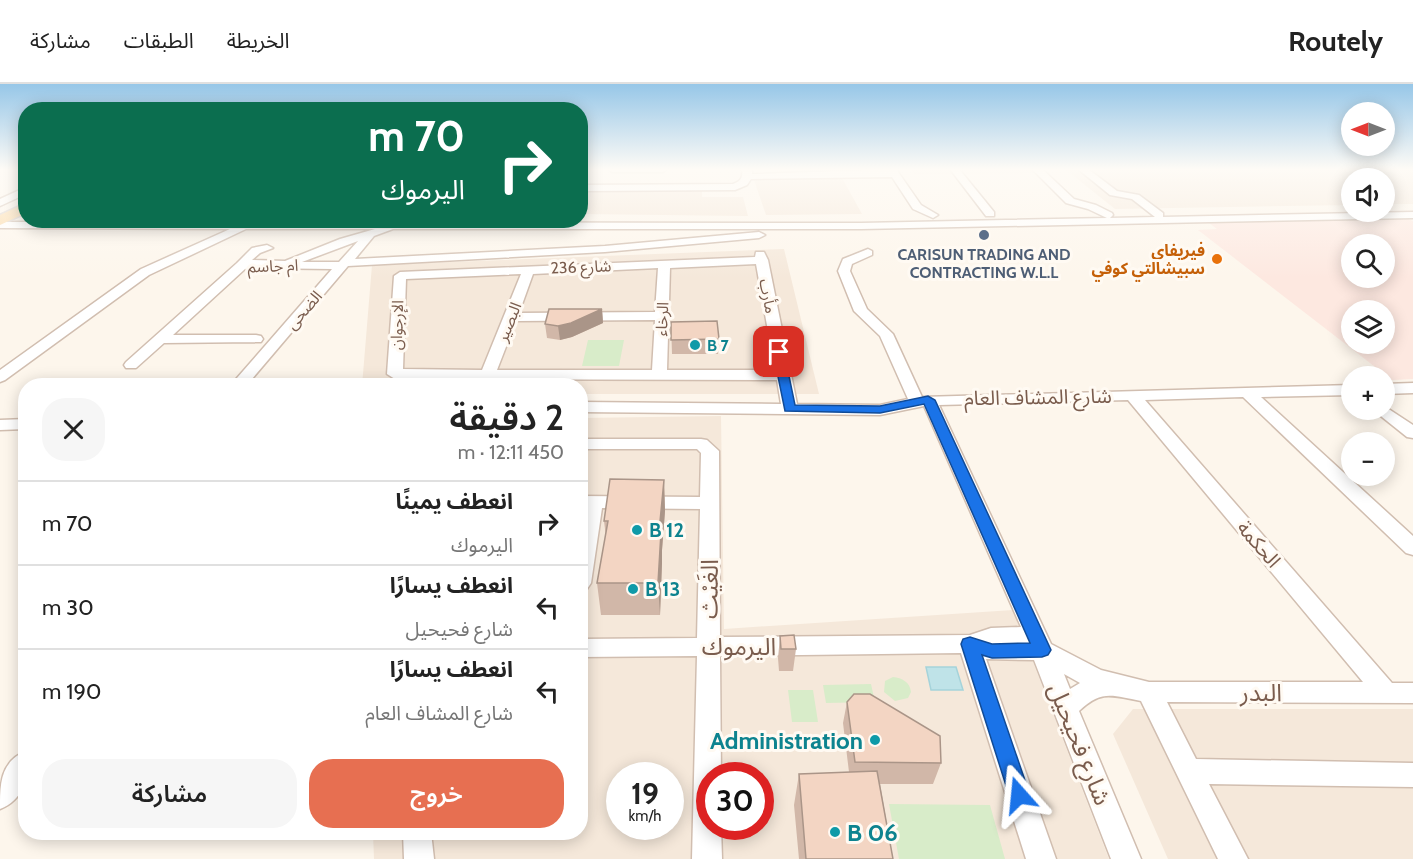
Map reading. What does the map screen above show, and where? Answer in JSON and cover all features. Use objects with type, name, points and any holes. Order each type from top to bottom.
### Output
[{"type":"main road","points":[[0,220],[14,205]]},
{"type":"main road","points":[[0,220],[18,211]]},
{"type":"street","points":[[910,205],[913,211]]},
{"type":"street","points":[[983,205],[990,214]]},
{"type":"street","points":[[1079,205],[1108,216],[1413,213]]},
{"type":"street","points":[[1146,205],[1159,215]]},
{"type":"street","points":[[588,218],[913,211],[951,228],[1365,219],[1370,215],[1413,213]]},
{"type":"street","points":[[588,218],[773,220],[1078,216],[1094,212]]},
{"type":"street","points":[[934,220],[990,214],[1056,213],[1078,216]]},
{"type":"street","points":[[756,216],[773,220]]},
{"type":"street","points":[[0,220],[18,219]]},
{"type":"street","points":[[0,220],[18,228]]},
{"type":"street","name":"شارع فحيحيل","points":[[934,220],[885,225],[862,236],[844,271],[864,315],[886,334],[922,401],[1039,643],[1126,859]]},
{"type":"street","points":[[588,225],[812,226],[862,236]]},
{"type":"street","points":[[343,228],[366,231],[388,228],[695,228],[722,225]]},
{"type":"street","points":[[19,228],[79,228]]},
{"type":"street","points":[[202,228],[209,238]]},
{"type":"street","points":[[0,377],[150,269],[192,251],[209,238],[242,228]]},
{"type":"street","points":[[282,265],[366,231]]},
{"type":"street","name":"الضحى","points":[[244,378],[343,264],[366,231]]},
{"type":"street","name":"ام جاسم","points":[[131,365],[245,265],[343,264],[605,249],[760,235]]},
{"type":"street","points":[[245,265],[243,263],[256,250],[267,248]]},
{"type":"street","name":"شارع 236","points":[[400,276],[664,264],[761,257]]},
{"type":"street","name":"مأرب","points":[[761,257],[790,409]]},
{"type":"street","name":"الرخاء","points":[[659,374],[664,264]]},
{"type":"street","name":"البصير","points":[[488,374],[529,269]]},
{"type":"street","name":"الإرجوان","points":[[400,276],[395,374],[488,374]]},
{"type":"street","points":[[510,317],[662,316]]},
{"type":"street","points":[[160,339],[256,339]]},
{"type":"street","points":[[488,374],[568,378]]},
{"type":"street","points":[[588,379],[659,374],[783,375]]},
{"type":"street","points":[[1395,389],[1413,388]]},
{"type":"street","name":"شارع المشاف العام","points":[[588,407],[880,410],[922,401],[1341,390]]},
{"type":"street","points":[[1246,392],[1413,548]]},
{"type":"street","name":"الحكمة","points":[[1132,395],[1386,693]]},
{"type":"street","points":[[1395,419],[1413,433]]},
{"type":"street","points":[[0,425],[18,424]]},
{"type":"street","name":"الغَيْث","points":[[588,444],[705,446],[710,451],[707,859]]},
{"type":"street","points":[[588,502],[710,503]]},
{"type":"street","name":"البدر","points":[[1039,643],[1110,685],[1149,692],[1413,693]]},
{"type":"street","name":"اليرموك","points":[[588,648],[970,644],[992,651],[1012,644],[1039,643]]},
{"type":"street","points":[[970,644],[1041,859]]},
{"type":"street","name":"البدر","points":[[1066,708],[1083,692],[1110,685]]},
{"type":"street","points":[[1149,692],[1233,859]]},
{"type":"street","points":[[1188,771],[1413,775]]},
{"type":"street","points":[[0,796],[18,774]]},
{"type":"street","points":[[418,840],[419,859]]},
{"type":"shaded area","points":[[588,205],[745,205],[748,216],[588,214]]},
{"type":"shaded area","points":[[763,205],[857,205],[862,214],[766,215]]},
{"type":"shaded area","points":[[1110,205],[1341,205],[1115,209]]},
{"type":"shaded area","points":[[1395,219],[1408,219],[1413,221],[1413,379],[1395,380],[1395,366],[1374,366],[1358,354],[1395,354],[1395,300],[1341,300],[1341,341],[1198,230],[1217,229],[1209,223],[1341,220],[1395,222]]},
{"type":"shaded area","points":[[784,249],[819,394],[588,394],[588,378],[363,378],[372,265]]},
{"type":"shaded area","points":[[721,416],[724,629],[1013,610],[1109,859],[374,859],[373,840],[588,840],[588,418]]},
{"type":"shaded area","points":[[1133,709],[1413,709],[1413,859],[1168,859],[1113,734]]},
{"type":"green space","points":[[588,340],[624,340],[619,366],[582,366]]},
{"type":"green space","points":[[893,677],[907,683],[911,692],[908,698],[895,701],[884,692],[885,681]]},
{"type":"green space","points":[[871,684],[875,702],[826,703],[823,685]]},
{"type":"green space","points":[[788,690],[813,690],[818,722],[792,722]]},
{"type":"green space","points":[[889,804],[990,805],[1005,859],[899,859]]},
{"type":"water","points":[[926,667],[956,667],[963,690],[931,690]]},
{"type":"building","points":[[549,309],[602,309],[571,323],[558,326],[545,324]]},
{"type":"building","points":[[717,321],[719,339],[671,340],[671,322]]},
{"type":"building","points":[[610,479],[664,480],[659,532],[661,532],[658,583],[597,583],[608,521],[604,521]]},
{"type":"building","points":[[794,635],[796,649],[781,649],[780,636]]},
{"type":"building","points":[[854,694],[870,694],[940,736],[941,763],[855,762],[847,702]]},
{"type":"building","points":[[877,771],[893,859],[806,859],[799,774]]},
{"type":"place","name":"CARISUN TRADING AND CONTRACTING W.L.L","points":[[984,235]]},
{"type":"place","name":"فيريفاي سبيشالتي كوفي","points":[[1217,259]]},
{"type":"place","name":"B 7","points":[[695,345]]},
{"type":"place","name":"B 12","points":[[637,530]]},
{"type":"place","name":"B 13","points":[[633,589]]},
{"type":"place","name":"Administration","points":[[875,740]]},
{"type":"place","name":"B 06","points":[[835,832]]},
{"type":"route","points":[[779,352],[790,409],[880,410],[928,400],[1042,650],[992,651],[970,644],[1019,795]]}]
